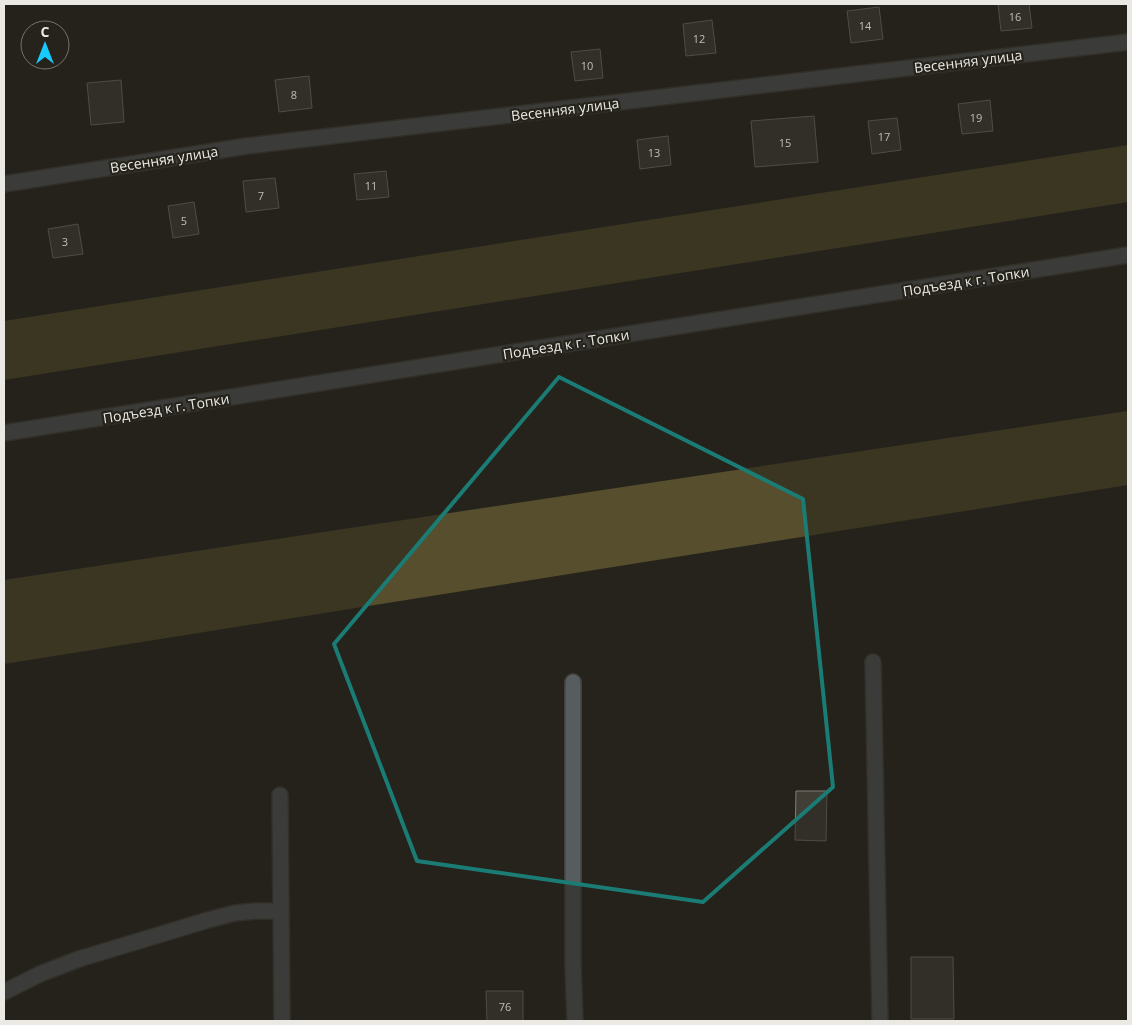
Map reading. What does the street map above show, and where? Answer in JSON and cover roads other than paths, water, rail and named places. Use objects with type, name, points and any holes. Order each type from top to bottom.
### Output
[{"type":"street","name":"Весенняя улица","points":[[4,184],[248,146],[1128,42]]},
{"type":"street","name":"Подъезд к г. Топки","points":[[4,433],[1128,256]]},
{"type":"street","points":[[873,662],[880,1021]]},
{"type":"street","points":[[573,682],[573,963],[575,1021]]},
{"type":"street","points":[[280,795],[282,1021]]},
{"type":"street","points":[[4,992],[40,974],[79,959],[208,920],[235,913],[281,911]]}]
